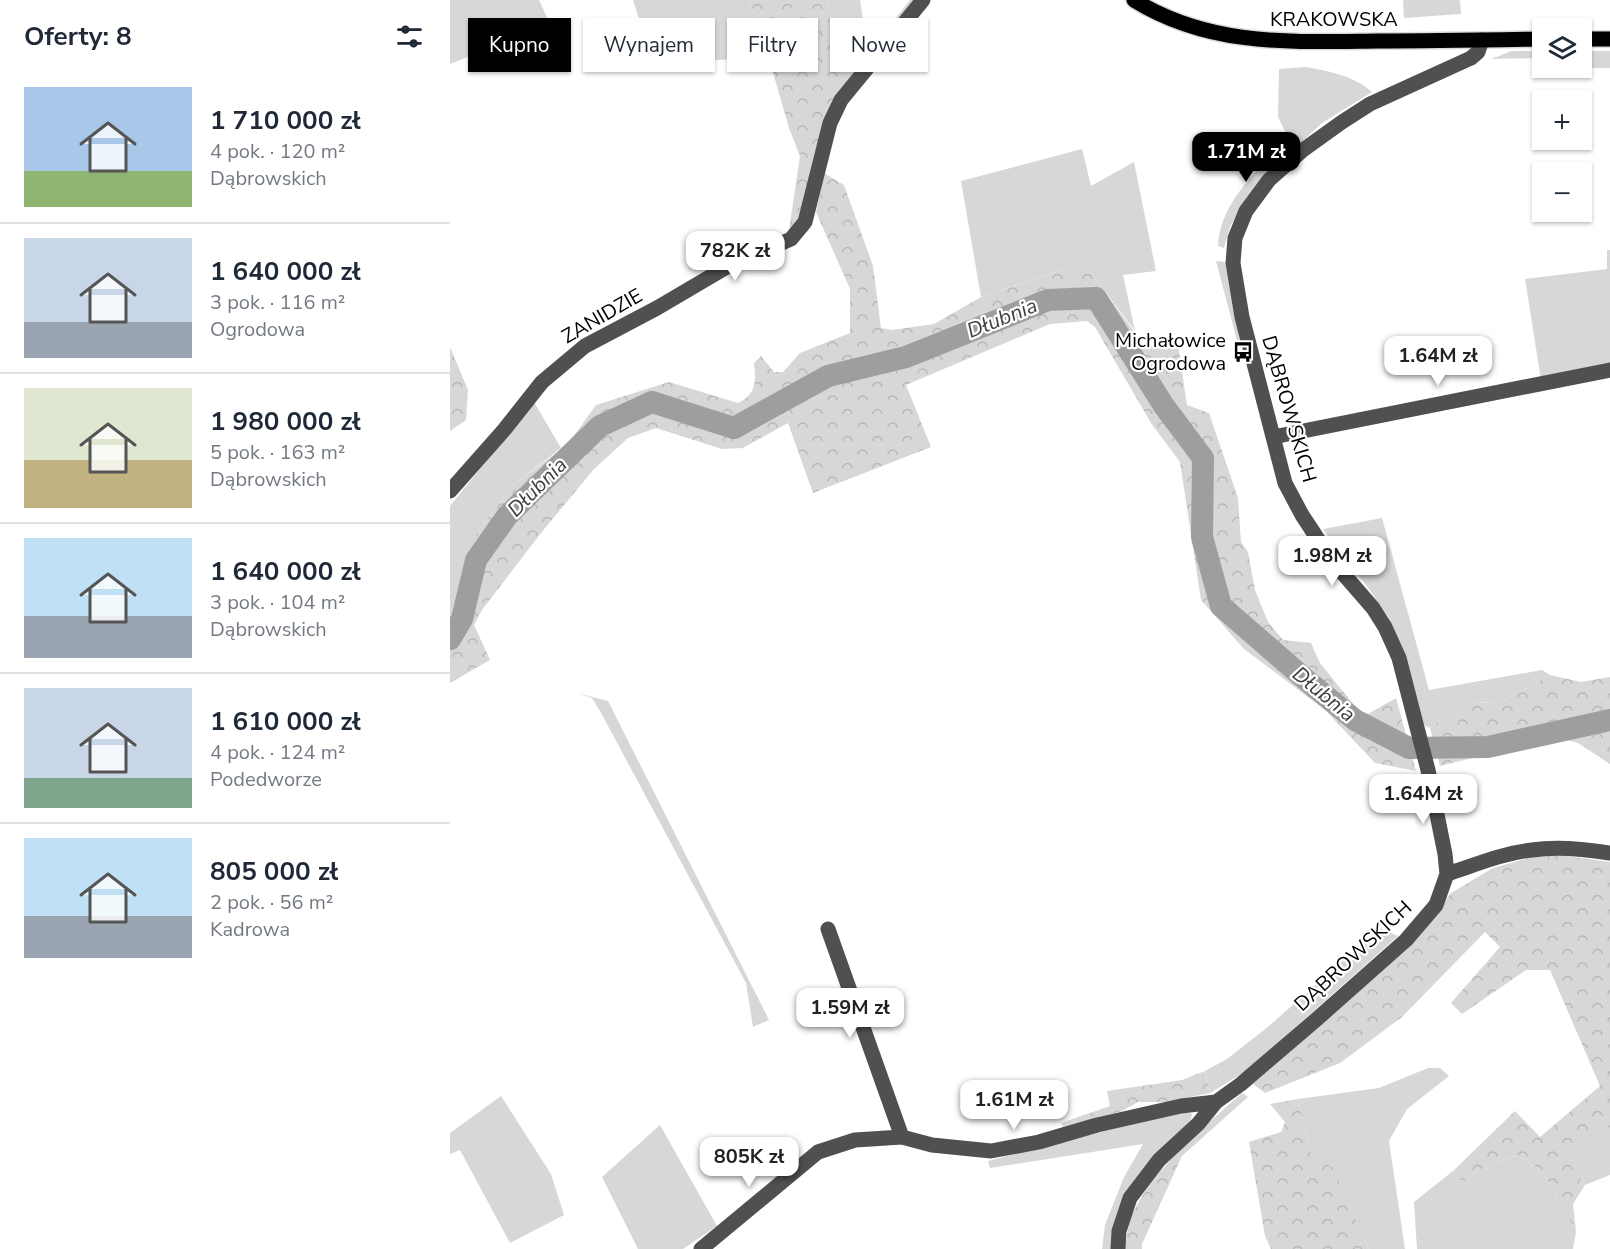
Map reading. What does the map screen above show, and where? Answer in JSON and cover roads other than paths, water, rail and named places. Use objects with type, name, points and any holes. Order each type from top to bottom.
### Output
[{"type":"main road","name":"KRAKOWSKA","points":[[1134,0],[1181,24],[1240,38],[1354,41],[1532,39]]},
{"type":"main road","points":[[1592,39],[1610,39]]},
{"type":"street","name":"ZANIDZIE","points":[[450,491],[504,430],[542,382],[585,346],[657,308],[724,268],[791,240],[805,222],[830,123],[841,100],[923,0]]},
{"type":"street","name":"DĄBROWSKICH","points":[[1118,1249],[1119,1231],[1130,1198],[1159,1160],[1198,1124],[1216,1102],[1250,1077],[1406,940],[1436,905],[1447,874],[1428,770],[1398,658],[1385,627],[1373,608],[1333,562],[1302,515],[1285,483],[1242,317],[1233,263],[1235,238],[1246,211],[1269,180],[1304,150],[1370,104],[1471,58],[1478,52],[1482,40]]},
{"type":"street","points":[[1273,437],[1610,370]]},
{"type":"street","points":[[1447,874],[1532,849],[1588,850],[1610,853]]},
{"type":"street","points":[[828,929],[902,1137]]},
{"type":"street","points":[[701,1249],[819,1152],[855,1140],[902,1137],[942,1146],[991,1151],[1039,1142],[1097,1125],[1181,1106],[1216,1102]]},
{"type":"waterway","name":"Dłubnia","points":[[450,639],[462,619],[476,560],[507,516],[600,426],[652,402],[734,428],[828,376],[906,357],[1048,300],[1096,298],[1164,406],[1203,458],[1202,537],[1221,606],[1305,679],[1355,720],[1409,748],[1488,747],[1610,720]]},
{"type":"place","name":"Michałowice Ogrodowa","points":[[1243,352]]}]
